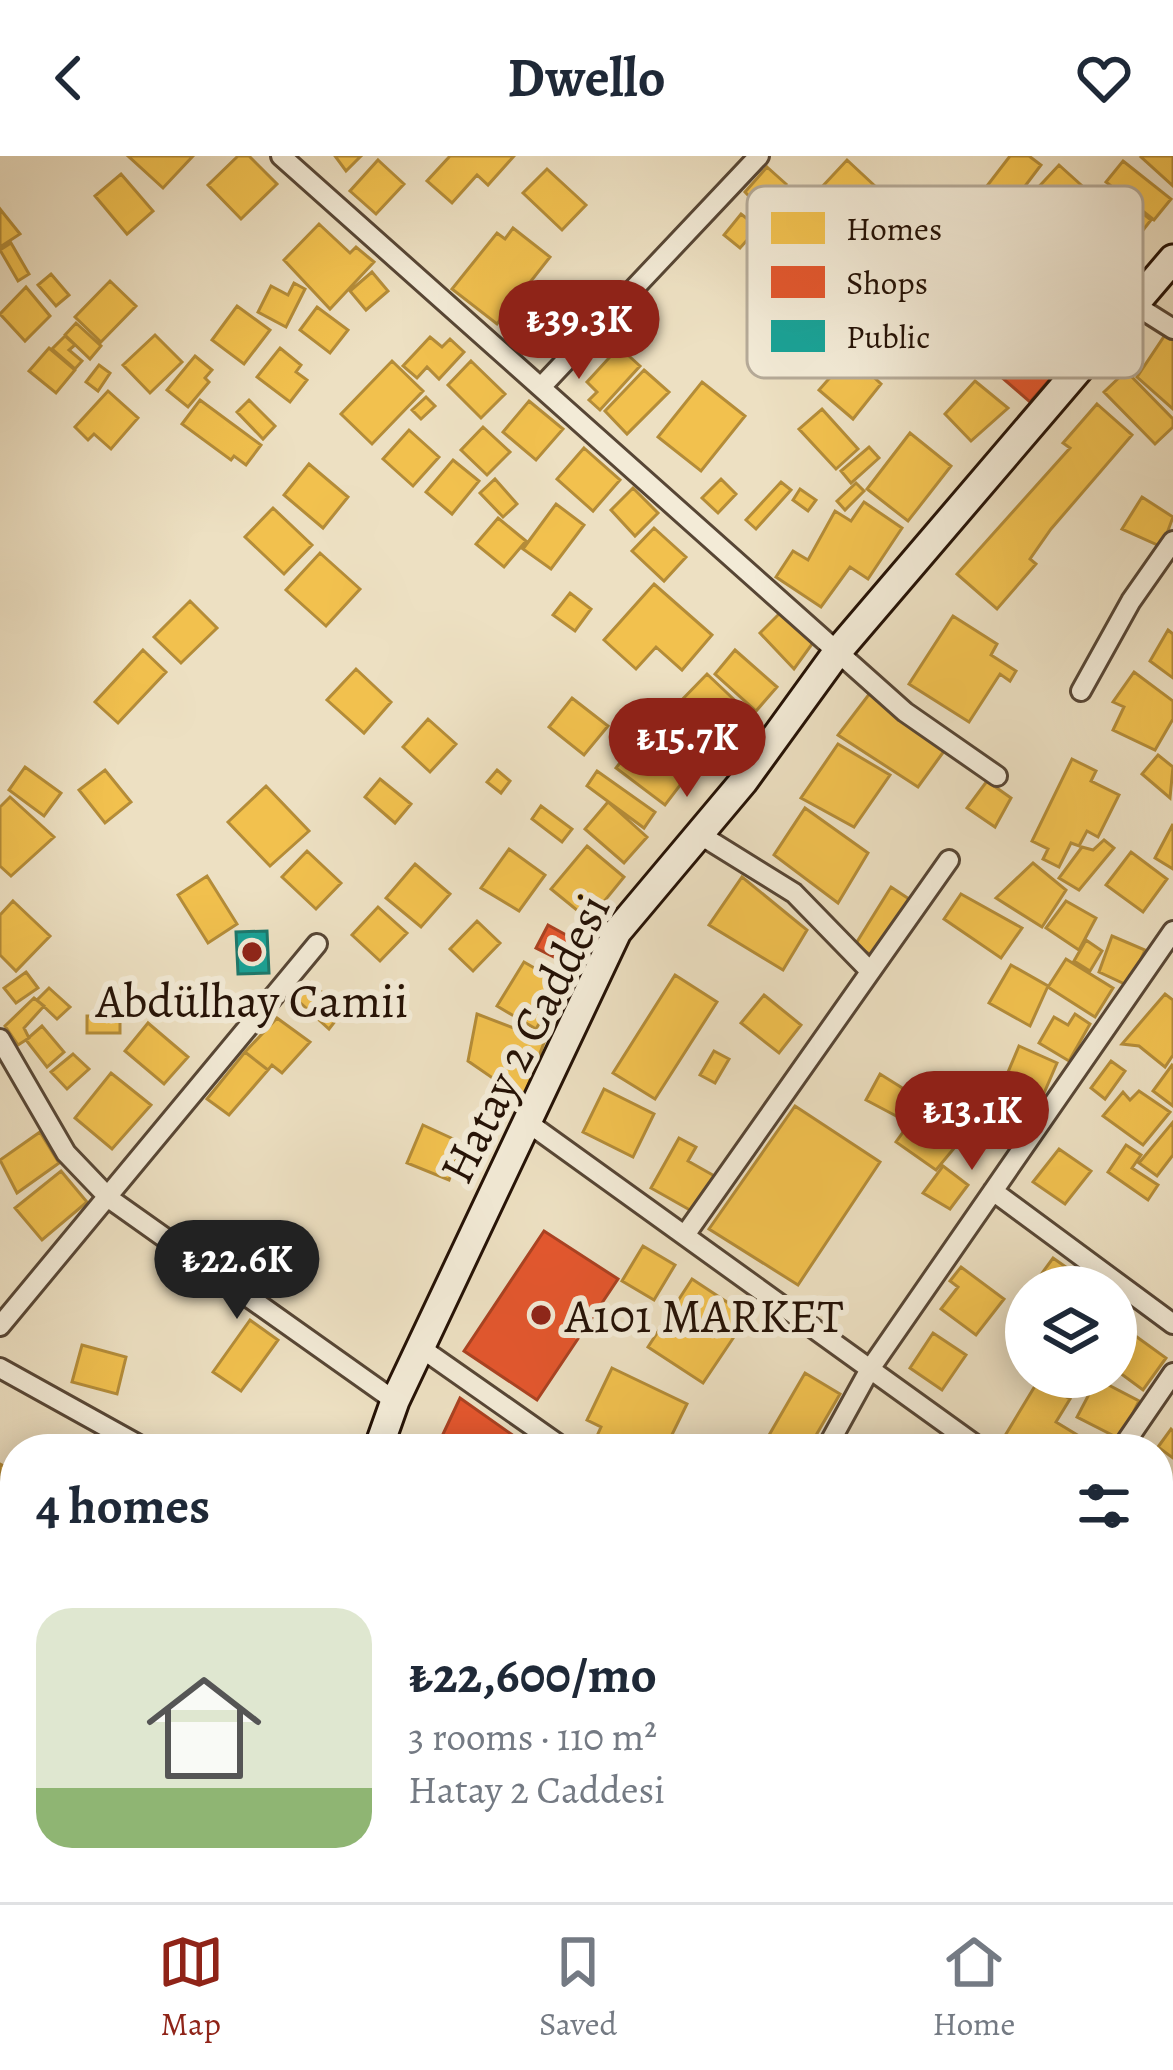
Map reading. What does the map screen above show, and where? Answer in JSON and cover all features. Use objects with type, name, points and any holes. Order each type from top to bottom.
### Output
[{"type":"street","points":[[281,156],[905,712],[997,776]]},
{"type":"street","points":[[542,386],[759,156]]},
{"type":"street","name":"Hatay 2 Caddesi","points":[[1143,296],[1173,259]]},
{"type":"street","points":[[1143,310],[1173,329]]},
{"type":"street","name":"Hatay 2 Caddesi","points":[[383,1434],[617,932],[699,834],[838,652],[1073,378]]},
{"type":"street","points":[[1081,691],[1166,565],[1173,541]]},
{"type":"street","points":[[699,834],[794,893],[870,971]]},
{"type":"street","points":[[685,1235],[949,860]]},
{"type":"street","points":[[834,1434],[870,1369],[1173,931]]},
{"type":"street","points":[[0,1326],[317,944]]},
{"type":"street","points":[[0,1039],[66,1153],[110,1199],[395,1401]]},
{"type":"street","points":[[527,1122],[960,1434]]},
{"type":"street","points":[[993,1191],[1173,1324]]},
{"type":"street","points":[[421,1348],[544,1434]]},
{"type":"street","points":[[0,1368],[119,1434]]},
{"type":"street","points":[[1131,1434],[1173,1373]]},
{"type":"building: Homes","points":[[128,156],[193,156],[163,188]]},
{"type":"building: Homes","points":[[238,156],[249,156],[277,184],[241,219],[208,185]]},
{"type":"building: Homes","points":[[335,156],[361,156],[346,171]]},
{"type":"building: Homes","points":[[450,156],[514,156],[488,185],[477,175],[452,203],[427,181]]},
{"type":"building: Homes","points":[[1010,156],[1029,156],[1041,165],[1025,186],[987,186]]},
{"type":"building: Homes","points":[[1142,156],[1173,156],[1173,186],[1141,157]]},
{"type":"building: Homes","points":[[378,160],[404,184],[376,214],[350,191]]},
{"type":"building: Homes","points":[[847,160],[875,186],[823,186]]},
{"type":"building: Homes","points":[[1123,161],[1171,199],[1154,220],[1143,211],[1143,186],[1106,182]]},
{"type":"building: Homes","points":[[1059,165],[1082,186],[1040,186]]},
{"type":"building: Homes","points":[[767,167],[786,184],[784,186],[750,186]]},
{"type":"building: Homes","points":[[547,169],[586,205],[562,230],[523,193]]},
{"type":"building: Homes","points":[[121,174],[153,211],[127,234],[95,196]]},
{"type":"building: Homes","points":[[0,209],[20,234],[0,247]]},
{"type":"building: Homes","points":[[741,214],[747,219],[747,240],[740,248],[724,235]]},
{"type":"building: Homes","points":[[319,224],[350,253],[356,247],[374,262],[330,309],[284,260]]},
{"type":"building: Homes","points":[[513,228],[550,257],[497,324],[452,289],[497,233],[505,239]]},
{"type":"building: Homes","points":[[11,243],[29,274],[18,281],[0,250]]},
{"type":"building: Homes","points":[[372,272],[388,291],[366,310],[350,291]]},
{"type":"building: Homes","points":[[51,274],[69,295],[56,306],[38,285]]},
{"type":"building: Homes","points":[[110,281],[136,306],[101,342],[75,317]]},
{"type":"building: Homes","points":[[294,283],[305,289],[286,327],[258,312],[271,286],[288,295]]},
{"type":"building: Homes","points":[[26,287],[50,316],[25,341],[0,314]]},
{"type":"building: Homes","points":[[237,306],[270,330],[244,364],[212,340]]},
{"type":"building: Homes","points":[[317,307],[348,330],[330,353],[300,330]]},
{"type":"building: Homes","points":[[76,323],[101,346],[90,359],[65,335]]},
{"type":"building: Homes","points":[[1167,332],[1173,337],[1173,409],[1138,378],[1143,378],[1143,368]]},
{"type":"building: Homes","points":[[155,335],[182,362],[150,393],[123,365]]},
{"type":"building: Homes","points":[[65,336],[75,345],[69,350],[82,361],[75,369],[52,349]]},
{"type":"building: Homes","points":[[430,337],[442,347],[450,339],[464,352],[439,379],[427,367],[417,378],[403,366]]},
{"type":"building: Homes","points":[[619,347],[640,366],[600,410],[589,400],[597,392],[587,382]]},
{"type":"building: Homes","points":[[49,348],[75,370],[56,393],[29,371]]},
{"type":"building: Homes","points":[[280,348],[301,365],[296,372],[307,380],[290,402],[257,377]]},
{"type":"building: Homes","points":[[195,356],[212,370],[205,378],[209,382],[188,407],[167,390]]},
{"type":"building: Homes","points":[[392,361],[423,391],[372,444],[341,414]]},
{"type":"building: Homes","points":[[471,361],[505,394],[481,418],[448,385]]},
{"type":"building: Homes","points":[[99,365],[110,373],[98,391],[86,382]]},
{"type":"building: Homes","points":[[644,370],[669,392],[627,434],[605,411]]},
{"type":"building: Homes","points":[[830,378],[875,378],[881,384],[853,419],[819,390]]},
{"type":"building: Homes","points":[[1119,378],[1133,378],[1173,419],[1173,427],[1155,444],[1104,392]]},
{"type":"building: Homes","points":[[975,381],[1008,408],[971,441],[945,414]]},
{"type":"building: Homes","points":[[702,382],[745,416],[701,471],[658,437]]},
{"type":"building: Homes","points":[[108,391],[138,418],[111,449],[94,434],[88,440],[75,427]]},
{"type":"building: Homes","points":[[426,397],[435,406],[421,419],[412,410]]},
{"type":"building: Homes","points":[[200,400],[261,445],[246,465],[234,456],[231,460],[182,424]]},
{"type":"building: Homes","points":[[249,400],[275,426],[263,439],[237,412]]},
{"type":"building: Homes","points":[[529,401],[563,429],[536,460],[503,432]]},
{"type":"building: Homes","points":[[1097,404],[1132,435],[1051,529],[1030,559],[1036,564],[997,609],[957,574],[1070,448],[1063,443]]},
{"type":"building: Homes","points":[[822,409],[858,449],[836,469],[799,429]]},
{"type":"building: Homes","points":[[483,427],[510,452],[487,475],[461,450]]},
{"type":"building: Homes","points":[[409,430],[439,457],[413,486],[383,459]]},
{"type":"building: Homes","points":[[910,433],[951,466],[908,521],[867,489]]},
{"type":"building: Homes","points":[[869,447],[879,458],[851,483],[841,471]]},
{"type":"building: Homes","points":[[584,448],[620,480],[593,511],[557,479]]},
{"type":"building: Homes","points":[[453,460],[479,481],[452,514],[426,492]]},
{"type":"building: Homes","points":[[309,464],[348,497],[323,528],[284,495]]},
{"type":"building: Homes","points":[[495,479],[517,504],[503,517],[480,493]]},
{"type":"building: Homes","points":[[721,479],[736,494],[718,513],[702,498]]},
{"type":"building: Homes","points":[[781,482],[791,490],[756,529],[746,520]]},
{"type":"building: Homes","points":[[856,483],[864,491],[845,510],[837,501]]},
{"type":"building: Homes","points":[[633,488],[658,513],[635,536],[611,510]]},
{"type":"building: Homes","points":[[800,489],[816,500],[808,511],[793,500]]},
{"type":"building: Homes","points":[[1142,497],[1173,517],[1162,547],[1122,529]]},
{"type":"building: Homes","points":[[864,502],[902,528],[868,579],[850,567],[821,607],[776,577],[793,551],[808,560],[835,511],[851,521]]},
{"type":"building: Homes","points":[[556,504],[584,525],[551,569],[523,549]]},
{"type":"building: Homes","points":[[273,508],[312,545],[284,574],[245,537]]},
{"type":"building: Homes","points":[[498,518],[526,541],[504,567],[476,544]]},
{"type":"building: Homes","points":[[654,528],[686,557],[664,581],[632,551]]},
{"type":"building: Homes","points":[[320,553],[360,589],[326,626],[286,590]]},
{"type":"building: Homes","points":[[654,584],[712,635],[682,670],[656,647],[636,669],[604,640]]},
{"type":"building: Homes","points":[[570,593],[591,609],[575,631],[553,615]]},
{"type":"building: Homes","points":[[190,601],[217,628],[181,663],[154,637]]},
{"type":"building: Homes","points":[[783,610],[815,640],[794,669],[760,633]]},
{"type":"building: Homes","points":[[953,616],[997,644],[991,655],[1016,671],[1010,681],[1000,674],[969,722],[909,684]]},
{"type":"building: Homes","points":[[1168,630],[1173,634],[1173,678],[1150,661]]},
{"type":"building: Homes","points":[[143,650],[166,672],[118,723],[95,702]]},
{"type":"building: Homes","points":[[735,650],[777,687],[756,711],[715,674]]},
{"type":"building: Homes","points":[[356,669],[391,702],[364,733],[327,700]]},
{"type":"building: Homes","points":[[1134,672],[1173,701],[1173,719],[1155,750],[1113,730],[1124,707],[1113,702]]},
{"type":"building: Homes","points":[[707,674],[745,710],[713,743],[675,707]]},
{"type":"building: Homes","points":[[870,693],[947,747],[918,787],[838,735]]},
{"type":"building: Homes","points":[[572,698],[608,726],[584,755],[549,727]]},
{"type":"building: Homes","points":[[428,719],[456,744],[430,772],[403,747]]},
{"type":"building: Homes","points":[[651,722],[700,759],[665,805],[616,768]]},
{"type":"building: Homes","points":[[838,744],[890,775],[854,827],[801,798]]},
{"type":"building: Homes","points":[[1158,755],[1173,767],[1170,798],[1142,774]]},
{"type":"building: Homes","points":[[1072,759],[1096,771],[1091,781],[1119,795],[1098,837],[1087,831],[1079,846],[1071,843],[1059,867],[1043,859],[1048,849],[1032,841]]},
{"type":"building: Homes","points":[[25,767],[61,793],[44,816],[9,790]]},
{"type":"building: Homes","points":[[105,770],[131,802],[105,823],[79,790]]},
{"type":"building: Homes","points":[[497,770],[510,781],[501,793],[487,782]]},
{"type":"building: Homes","points":[[597,771],[655,812],[644,828],[587,786]]},
{"type":"building: Homes","points":[[380,779],[411,804],[395,823],[365,797]]},
{"type":"building: Homes","points":[[987,781],[1011,798],[995,827],[967,808]]},
{"type":"building: Homes","points":[[266,786],[309,831],[270,866],[228,822]]},
{"type":"building: Homes","points":[[10,797],[54,837],[11,876],[0,866],[0,807]]},
{"type":"building: Homes","points":[[608,802],[647,837],[624,863],[585,829]]},
{"type":"building: Homes","points":[[541,806],[572,829],[562,842],[532,819]]},
{"type":"building: Homes","points":[[805,808],[868,853],[838,903],[774,855]]},
{"type":"building: Homes","points":[[1173,824],[1173,869],[1155,858]]},
{"type":"building: Homes","points":[[1104,840],[1114,848],[1079,890],[1059,878],[1082,847],[1093,850]]},
{"type":"building: Homes","points":[[587,846],[624,877],[589,920],[551,889]]},
{"type":"building: Homes","points":[[509,849],[545,875],[519,911],[481,888]]},
{"type":"building: Homes","points":[[307,851],[341,883],[316,909],[282,877]]},
{"type":"building: Homes","points":[[1131,852],[1167,879],[1143,912],[1106,885]]},
{"type":"building: Homes","points":[[1033,863],[1066,890],[1042,927],[996,898]]},
{"type":"building: Homes","points":[[415,864],[450,894],[421,927],[386,898]]},
{"type":"building: Homes","points":[[207,876],[237,924],[208,943],[178,895]]},
{"type":"building: Homes","points":[[742,877],[807,930],[783,970],[709,925]]},
{"type":"building: Homes","points":[[891,887],[909,899],[873,956],[855,945]]},
{"type":"building: Homes","points":[[961,894],[1022,928],[1001,958],[944,919]]},
{"type":"building: Homes","points":[[13,901],[50,936],[16,971],[0,955],[0,915]]},
{"type":"building: Homes","points":[[1066,901],[1096,918],[1079,950],[1046,928]]},
{"type":"building: Homes","points":[[378,907],[407,933],[380,961],[352,935]]},
{"type":"building: Homes","points":[[477,921],[500,943],[473,971],[450,949]]},
{"type":"building: Homes","points":[[1112,936],[1145,950],[1129,986],[1099,972]]},
{"type":"building: Homes","points":[[1086,940],[1102,951],[1090,971],[1074,961]]},
{"type":"building: Homes","points":[[1066,959],[1113,988],[1095,1017],[1048,987]]},
{"type":"building: Homes","points":[[524,962],[562,984],[536,1029],[497,1006]]},
{"type":"building: Homes","points":[[1011,965],[1048,986],[1030,1026],[989,1003]]},
{"type":"building: Homes","points":[[26,972],[38,988],[16,1003],[4,988]]},
{"type":"building: Homes","points":[[675,975],[717,1002],[655,1099],[613,1073]]},
{"type":"building: Homes","points":[[310,982],[343,1011],[329,1029],[295,998]]},
{"type":"building: Homes","points":[[49,988],[70,1007],[57,1019],[37,1000]]},
{"type":"building: Homes","points":[[1165,994],[1173,1000],[1173,1055],[1165,1067],[1139,1046],[1122,1044]]},
{"type":"building: Homes","points":[[764,995],[801,1025],[779,1053],[741,1023]]},
{"type":"building: Homes","points":[[34,998],[44,1006],[24,1028],[29,1038],[18,1045],[5,1026]]},
{"type":"building: Homes","points":[[477,1014],[545,1040],[523,1099],[468,1061]]},
{"type":"building: Homes","points":[[1075,1014],[1090,1024],[1069,1061],[1039,1043],[1054,1017],[1068,1025]]},
{"type":"building: Homes","points":[[87,1016],[120,1016],[120,1033],[87,1033]]},
{"type":"building: Homes","points":[[277,1018],[310,1042],[282,1073],[272,1065],[268,1070],[245,1052]]},
{"type":"building: Homes","points":[[148,1023],[188,1057],[164,1084],[125,1051]]},
{"type":"building: Homes","points":[[42,1026],[64,1052],[47,1067],[26,1040]]},
{"type":"building: Homes","points":[[1019,1046],[1057,1063],[1041,1100],[1003,1084]]},
{"type":"building: Homes","points":[[714,1051],[729,1059],[715,1083],[700,1075]]},
{"type":"building: Homes","points":[[245,1052],[268,1070],[229,1115],[207,1099]]},
{"type":"building: Homes","points":[[73,1054],[89,1069],[67,1089],[51,1072]]},
{"type":"building: Homes","points":[[1111,1061],[1125,1071],[1105,1099],[1091,1088]]},
{"type":"building: Homes","points":[[1173,1066],[1173,1106],[1153,1091]]},
{"type":"building: Homes","points":[[111,1073],[151,1105],[112,1149],[75,1118]]},
{"type":"building: Homes","points":[[880,1074],[912,1094],[900,1118],[866,1100]]},
{"type":"building: Homes","points":[[604,1089],[654,1114],[633,1157],[583,1132]]},
{"type":"building: Homes","points":[[1139,1091],[1170,1112],[1143,1145],[1103,1116],[1123,1092],[1130,1100]]},
{"type":"building: Homes","points":[[998,1094],[1021,1112],[1015,1123],[1001,1114],[1003,1126],[992,1135],[976,1123]]},
{"type":"building: Homes","points":[[924,1103],[965,1135],[936,1170],[896,1142]]},
{"type":"building: Homes","points":[[795,1106],[880,1162],[798,1285],[709,1229]]},
{"type":"building: Homes","points":[[1173,1122],[1173,1155],[1157,1176],[1139,1163]]},
{"type":"building: Homes","points":[[423,1125],[462,1143],[449,1180],[407,1163]]},
{"type":"building: Homes","points":[[40,1132],[59,1163],[17,1193],[0,1160]]},
{"type":"building: Homes","points":[[679,1138],[696,1147],[688,1161],[718,1178],[697,1214],[651,1188]]},
{"type":"building: Homes","points":[[1126,1145],[1141,1155],[1132,1168],[1158,1185],[1148,1200],[1108,1172]]},
{"type":"building: Homes","points":[[1059,1149],[1091,1171],[1065,1204],[1033,1182]]},
{"type":"building: Homes","points":[[943,1166],[968,1185],[950,1209],[923,1193]]},
{"type":"building: Homes","points":[[61,1171],[87,1202],[42,1240],[15,1208]]},
{"type":"building: Homes","points":[[643,1246],[675,1265],[654,1300],[622,1281]]},
{"type":"building: Homes","points":[[961,1267],[1004,1299],[976,1335],[941,1309],[958,1287],[950,1281]]},
{"type":"building: Homes","points":[[692,1279],[748,1316],[703,1383],[648,1347]]},
{"type":"building: Homes","points":[[250,1320],[278,1340],[241,1391],[213,1372]]},
{"type":"building: Homes","points":[[933,1333],[966,1355],[942,1390],[910,1368]]},
{"type":"building: Homes","points":[[1137,1337],[1166,1358],[1143,1390],[1137,1386]]},
{"type":"building: Homes","points":[[82,1345],[126,1357],[117,1394],[72,1382]]},
{"type":"building: Homes","points":[[612,1368],[687,1404],[672,1434],[598,1434],[601,1427],[587,1420]]},
{"type":"building: Homes","points":[[805,1373],[840,1394],[817,1434],[770,1434]]},
{"type":"building: Homes","points":[[1028,1398],[1068,1398],[1056,1422],[1076,1434],[1006,1434]]},
{"type":"building: Homes","points":[[1087,1398],[1139,1401],[1122,1434],[1110,1434],[1077,1417]]},
{"type":"building: Shops","points":[[1002,378],[1051,378],[1030,402]]},
{"type":"building: Shops","points":[[548,925],[570,937],[558,959],[536,948]]},
{"type":"building: Shops","name":"A101 MARKET","points":[[544,1231],[618,1279],[537,1400],[464,1351]]},
{"type":"building: Shops","points":[[460,1398],[511,1434],[443,1434]]},
{"type":"building: Public","name":"Abdülhay Camii","points":[[267,931],[269,973],[238,974],[236,932]]},
{"type":"place","name":"Abdülhay Camii","points":[[252,952]]},
{"type":"place","name":"A101 MARKET","points":[[541,1315]]}]
